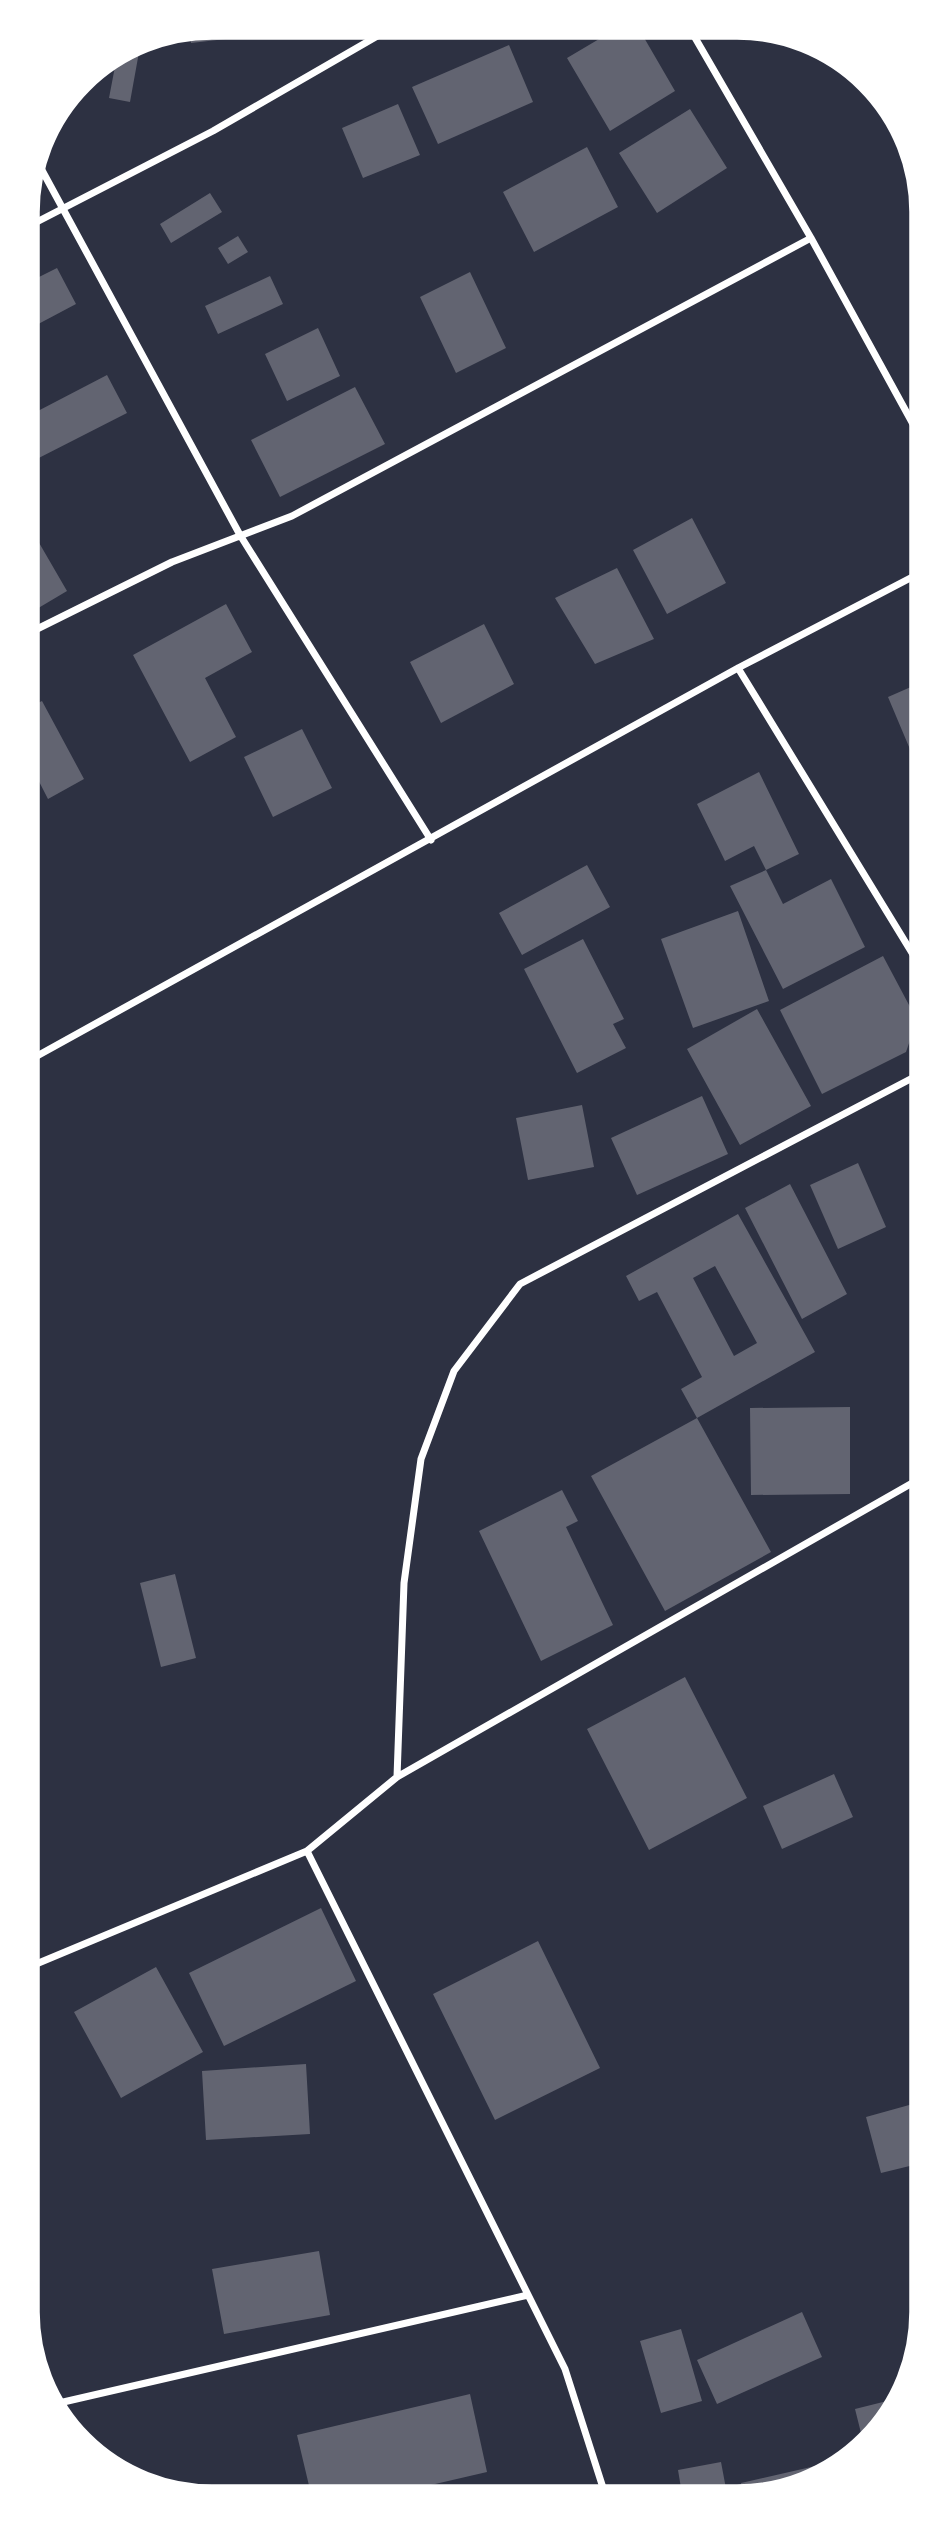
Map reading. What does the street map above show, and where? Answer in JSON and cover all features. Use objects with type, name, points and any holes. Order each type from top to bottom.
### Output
[{"type":"street","points":[[696,38],[811,238],[911,420]]},
{"type":"street","points":[[39,221],[213,131],[373,39]]},
{"type":"street","points":[[43,172],[240,535],[431,840]]},
{"type":"street","points":[[39,628],[172,562],[292,516],[811,238]]},
{"type":"street","points":[[39,1055],[738,668],[911,578]]},
{"type":"street","points":[[738,668],[911,951]]},
{"type":"street","points":[[397,1777],[404,1583],[422,1459],[454,1371],[520,1284],[911,1079]]},
{"type":"street","points":[[38,1963],[307,1851],[397,1777],[910,1485]]},
{"type":"street","points":[[307,1851],[565,2369],[602,2486]]},
{"type":"street","points":[[65,2402],[528,2295]]},
{"type":"building","points":[[600,38],[644,38],[675,91],[610,131],[567,58]]},
{"type":"building","points":[[201,39],[226,39],[191,43],[191,40]]},
{"type":"building","points":[[509,45],[533,102],[438,144],[412,87]]},
{"type":"building","points":[[138,55],[130,102],[109,98],[114,69]]},
{"type":"building","points":[[398,104],[420,155],[363,178],[342,128]]},
{"type":"building","points":[[690,109],[727,168],[657,213],[619,153]]},
{"type":"building","points":[[587,147],[618,207],[534,252],[503,192]]},
{"type":"building","points":[[210,193],[222,212],[171,243],[160,224]]},
{"type":"building","points":[[238,236],[248,252],[228,264],[218,248]]},
{"type":"building","points":[[57,268],[76,304],[39,324],[39,277]]},
{"type":"building","points":[[470,272],[506,348],[456,373],[420,297]]},
{"type":"building","points":[[270,276],[283,304],[218,334],[205,306]]},
{"type":"building","points":[[318,328],[340,376],[287,401],[265,354]]},
{"type":"building","points":[[107,375],[127,413],[39,458],[39,410]]},
{"type":"building","points":[[355,387],[385,444],[280,497],[251,440]]},
{"type":"building","points":[[692,518],[726,583],[667,614],[633,550]]},
{"type":"building","points":[[39,542],[67,591],[39,608]]},
{"type":"building","points":[[617,568],[654,639],[595,664],[555,598]]},
{"type":"building","points":[[226,604],[252,652],[205,678],[236,737],[190,762],[133,655]]},
{"type":"building","points":[[484,624],[514,684],[441,723],[410,662]]},
{"type":"building","points":[[911,687],[911,751],[888,697]]},
{"type":"building","points":[[42,701],[84,779],[48,799],[39,781],[39,703]]},
{"type":"building","points":[[302,729],[332,788],[273,817],[244,757]]},
{"type":"building","points":[[759,772],[799,854],[766,870],[754,846],[725,861],[697,804]]},
{"type":"building","points":[[587,865],[610,907],[522,955],[499,913]]},
{"type":"building","points":[[766,870],[783,904],[831,879],[865,947],[783,989],[730,886]]},
{"type":"building","points":[[738,911],[769,1001],[693,1028],[661,939]]},
{"type":"building","points":[[583,939],[624,1019],[613,1024],[626,1048],[577,1073],[524,969]]},
{"type":"building","points":[[883,956],[911,1008],[911,1039],[906,1052],[822,1094],[780,1010]]},
{"type":"building","points":[[757,1009],[811,1106],[740,1145],[687,1049]]},
{"type":"building","points":[[702,1096],[728,1154],[637,1195],[611,1138]]},
{"type":"building","points":[[582,1105],[594,1167],[528,1180],[516,1118]]},
{"type":"building","points":[[858,1163],[886,1227],[838,1249],[810,1185]]},
{"type":"building","points":[[790,1184],[847,1294],[802,1319],[745,1208]]},
{"type":"building","points":[[738,1214],[815,1352],[697,1418],[681,1389],[702,1377],[657,1292],[639,1301],[626,1276]],"holes":[[[715,1266],[757,1343],[734,1356],[693,1278]]]},
{"type":"building","points":[[850,1407],[850,1494],[751,1495],[750,1408]]},
{"type":"building","points":[[697,1418],[771,1552],[665,1611],[591,1476]]},
{"type":"building","points":[[562,1490],[578,1521],[566,1527],[613,1625],[541,1661],[479,1531]]},
{"type":"building","points":[[175,1574],[196,1658],[161,1667],[140,1583]]},
{"type":"building","points":[[685,1677],[747,1798],[649,1850],[587,1729]]},
{"type":"building","points":[[834,1774],[853,1817],[782,1849],[763,1806]]},
{"type":"building","points":[[321,1908],[356,1981],[224,2046],[189,1973]]},
{"type":"building","points":[[538,1941],[600,2068],[495,2120],[433,1994]]},
{"type":"building","points":[[156,1967],[203,2052],[121,2098],[74,2012]]},
{"type":"building","points":[[306,2064],[310,2134],[206,2140],[202,2071]]},
{"type":"building","points":[[910,2105],[910,2166],[881,2173],[866,2117]]},
{"type":"building","points":[[319,2251],[330,2315],[224,2334],[212,2269]]},
{"type":"building","points":[[802,2312],[822,2357],[717,2404],[697,2360]]},
{"type":"building","points":[[681,2329],[702,2401],[661,2413],[640,2341]]},
{"type":"building","points":[[470,2394],[487,2472],[427,2486],[309,2486],[297,2435]]},
{"type":"building","points":[[885,2402],[861,2432],[855,2409]]},
{"type":"building","points":[[721,2462],[726,2486],[681,2486],[678,2470]]},
{"type":"building","points":[[815,2466],[781,2480],[741,2486],[741,2483]]}]
